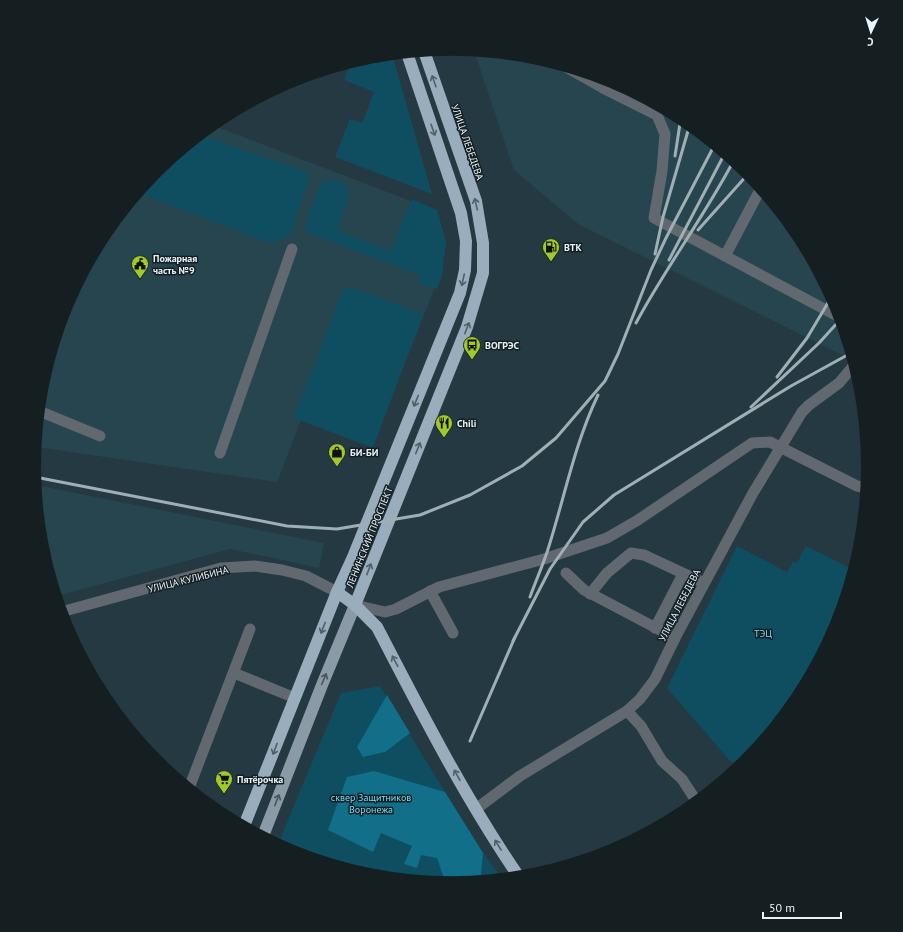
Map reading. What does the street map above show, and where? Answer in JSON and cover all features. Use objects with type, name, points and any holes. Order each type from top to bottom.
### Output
[{"type":"highway","name":"УЛИЦА ЛЕБЕДЕВА","points":[[426,56],[476,201],[483,243]]},
{"type":"highway","name":"ЛЕНИНСКИЙ ПРОСПЕКТ","points":[[246,822],[337,592],[353,557],[460,293],[465,270],[466,241],[461,213],[409,58]]},
{"type":"highway","name":"ЛЕНИНСКИЙ ПРОСПЕКТ","points":[[355,605],[467,327],[482,273],[483,243]]},
{"type":"highway","points":[[337,592],[355,605],[377,627],[476,809],[499,848],[516,871]]},
{"type":"main road","name":"ЛЕНИНСКИЙ ПРОСПЕКТ","points":[[265,831],[355,605]]},
{"type":"street","points":[[585,78],[657,115],[665,134],[662,171],[654,218],[833,314]]},
{"type":"street","points":[[725,256],[758,193]]},
{"type":"street","points":[[220,453],[292,249]]},
{"type":"street","name":"УЛИЦА ЛЕБЕДЕВА","points":[[476,809],[520,776],[627,711],[640,699],[655,679],[704,583],[780,446],[802,412],[839,383],[850,370]]},
{"type":"street","points":[[45,413],[100,436]]},
{"type":"street","points":[[355,605],[385,612],[396,609],[439,587],[544,559],[607,538],[638,520],[752,443],[770,442],[780,446],[861,487]]},
{"type":"street","points":[[590,594],[607,573],[631,554],[644,555],[704,583]]},
{"type":"street","name":"УЛИЦА КУЛИБИНА","points":[[67,610],[221,568],[240,566],[255,566],[282,570],[306,576],[337,592]]},
{"type":"street","points":[[566,573],[590,594],[675,638]]},
{"type":"street","points":[[655,628],[683,574]]},
{"type":"street","points":[[430,591],[453,633]]},
{"type":"street","points":[[191,783],[250,629]]},
{"type":"street","points":[[234,673],[295,698]]},
{"type":"street","points":[[627,711],[641,726],[662,761],[682,779],[694,797]]},
{"type":"shaded area","points":[[476,56],[532,63],[558,69],[609,87],[657,110],[701,140],[722,157],[760,195],[777,216],[793,238],[820,284],[840,334],[846,353],[844,356],[578,224],[514,170]]},
{"type":"shaded area","points":[[219,128],[437,211],[446,242],[439,277],[374,442],[303,415],[277,482],[42,448],[45,412],[55,360],[72,309],[83,284],[110,238],[143,195],[181,157]]},
{"type":"shaded area","points":[[42,486],[324,543],[319,568],[230,549],[62,595],[49,546]]},
{"type":"green space","points":[[394,60],[432,194],[335,157],[350,119],[362,123],[374,92],[344,80],[349,68]]},
{"type":"green space","points":[[206,137],[306,172],[309,175],[309,178],[292,231],[283,239],[270,243],[143,195],[181,157]]},
{"type":"green space","points":[[330,180],[339,181],[346,186],[349,195],[337,230],[391,251],[412,199],[437,210],[446,242],[442,276],[437,289],[420,284],[420,275],[306,232],[307,220],[320,184]]},
{"type":"green space","points":[[350,287],[423,314],[373,448],[294,418],[343,289]]},
{"type":"green space","name":"ТЭЦ","points":[[737,546],[787,572],[793,562],[797,563],[806,546],[849,568],[831,623],[820,648],[807,671],[777,716],[760,737],[735,762],[731,762],[667,688]]},
{"type":"green space","name":"сквер Защитников Воронежа","points":[[380,686],[472,836],[498,874],[478,876],[425,876],[371,869],[320,855],[280,839],[341,693]]},
{"type":"green space","points":[[387,695],[410,733],[385,752],[363,757],[357,747]]},
{"type":"green space","points":[[374,771],[445,792],[483,853],[482,876],[443,876],[437,858],[421,855],[417,868],[404,864],[412,846],[381,833],[373,852],[328,830],[347,777]]},
{"type":"railway","points":[[675,156],[680,125]]},
{"type":"railway","points":[[655,254],[663,217],[688,131]]},
{"type":"railway","points":[[41,478],[287,526],[337,529],[420,515],[470,495],[522,466],[556,438],[605,381],[618,354],[651,270],[712,149]]},
{"type":"railway","points":[[669,260],[723,158]]},
{"type":"railway","points":[[636,323],[731,165]]},
{"type":"railway","points":[[698,230],[744,178]]},
{"type":"railway","points":[[777,377],[807,338],[828,302]]},
{"type":"railway","points":[[751,407],[819,343],[836,324]]},
{"type":"railway","points":[[513,641],[550,569],[583,522],[614,495],[791,386],[847,355]]},
{"type":"railway","points":[[530,597],[547,552],[583,432],[598,395]]},
{"type":"railway","points":[[470,741],[515,637]]},
{"type":"place","name":"ВТК","points":[[551,262]]},
{"type":"place","name":"Пожарная часть №9","points":[[140,279]]},
{"type":"place","name":"ВОГРЭС","points":[[472,360]]},
{"type":"place","name":"Chili","points":[[444,438]]},
{"type":"place","name":"БИ-БИ","points":[[337,467]]},
{"type":"place","name":"Пятёрочка","points":[[224,794]]}]
